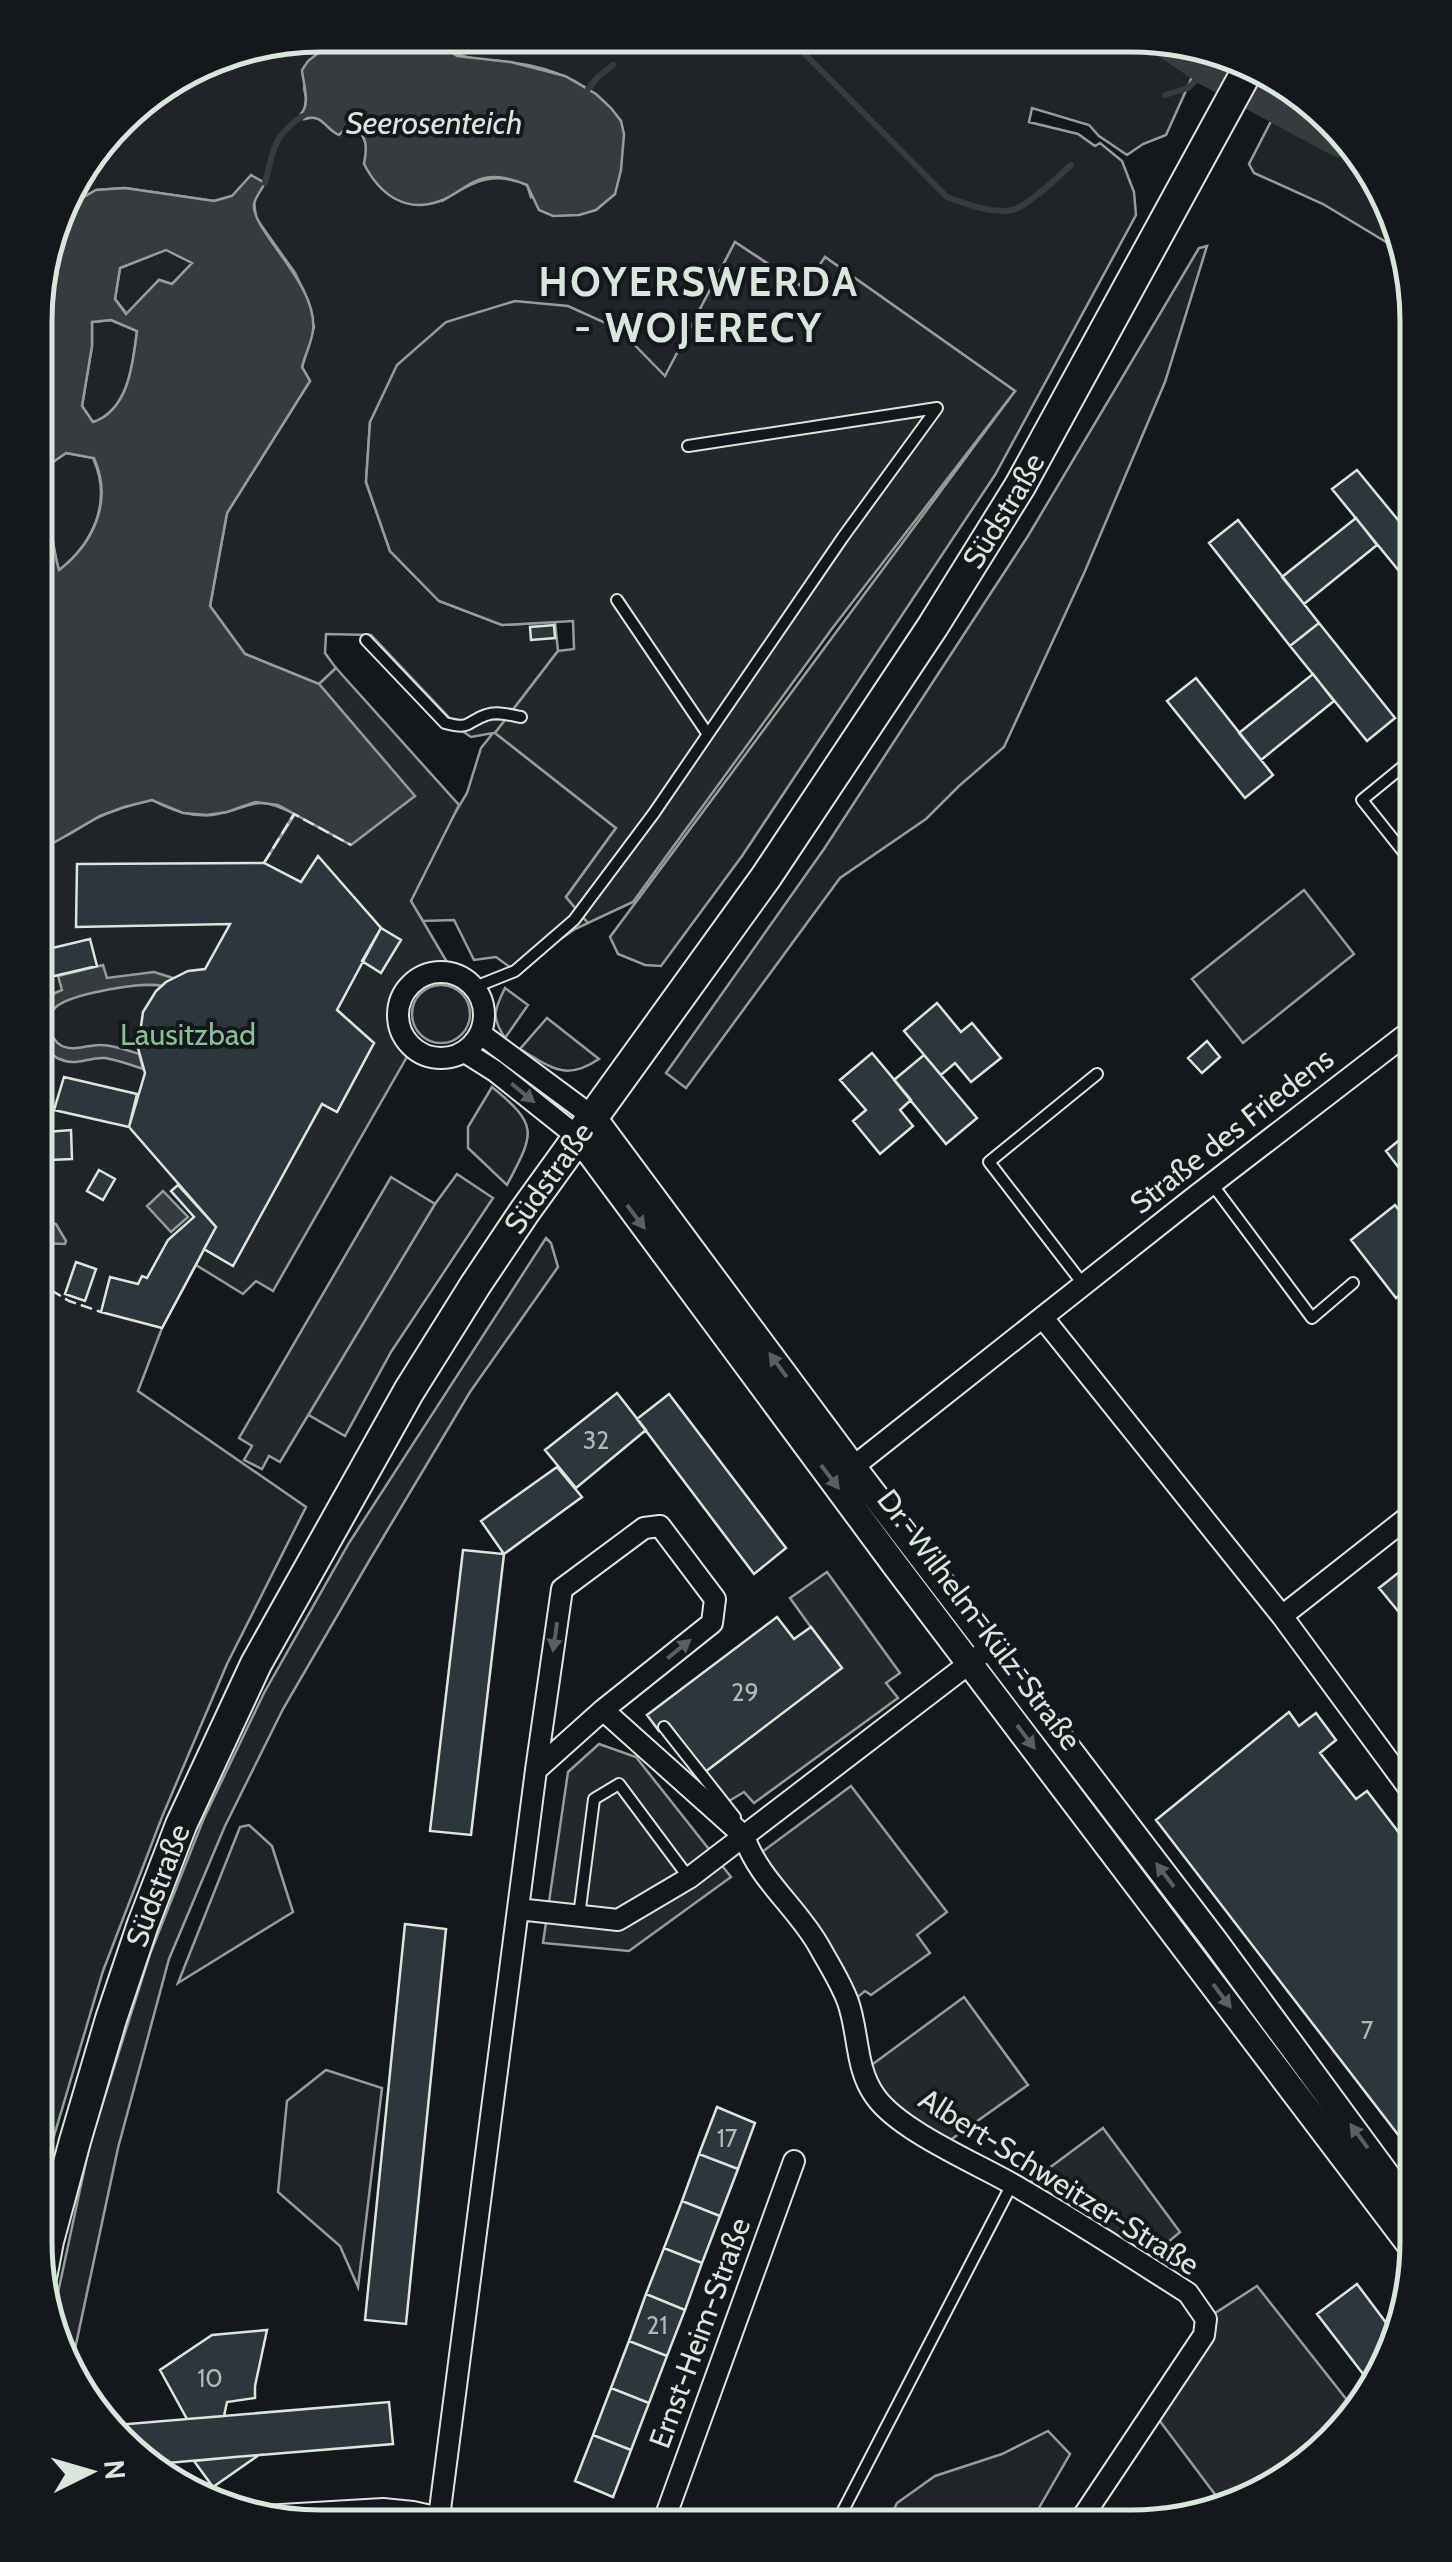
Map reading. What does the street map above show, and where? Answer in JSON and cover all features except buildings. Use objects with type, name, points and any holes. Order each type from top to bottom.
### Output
[{"type":"main road","name":"Südstraße","points":[[53,2222],[111,2019],[143,1924],[181,1825],[256,1664],[408,1391],[525,1211],[766,877],[934,626],[1020,486],[1244,78]]},
{"type":"street","points":[[448,972],[462,977],[482,1000],[485,1018],[481,1034],[465,1052],[448,1059],[430,1058],[412,1048],[400,1028],[401,998],[415,980],[429,974],[448,972]]},
{"type":"street","name":"Dr.-Wilhelm-Külz-Straße","points":[[481,1034],[586,1127],[992,1646],[1399,2192]]},
{"type":"street","name":"Straße des Friedens","points":[[853,1467],[1400,1039]]},
{"type":"street","name":"Dr.-Wilhelm-Külz-Straße","points":[[465,1052],[586,1127],[625,1202],[1399,2231]]},
{"type":"street","points":[[1043,1318],[1282,1616],[1399,1775]]},
{"type":"street","points":[[1282,1616],[1399,1523]]},
{"type":"street","points":[[439,2510],[536,1770],[562,1588],[644,1528],[660,1526],[715,1598],[712,1623],[603,1710],[536,1770]]},
{"type":"street","points":[[518,1910],[618,1920],[689,1878],[992,1646]]},
{"type":"street","name":"Albert-Schweitzer-Straße","points":[[603,1710],[747,1834],[754,1858],[814,1938],[838,1982],[849,2004],[862,2072],[875,2097],[892,2115],[1188,2293],[1206,2319],[1204,2336],[1087,2510]]},
{"type":"street","name":"Ernst-Heim-Straße","points":[[668,2510],[794,2161]]},
{"type":"lane","points":[[475,988],[515,971],[574,920],[938,408],[688,446]]},
{"type":"lane","points":[[617,600],[707,734]]},
{"type":"lane","points":[[366,640],[445,723],[460,727],[485,715],[521,716]]},
{"type":"lane","points":[[1400,769],[1362,800],[1400,848]]},
{"type":"lane","points":[[1084,1285],[990,1162],[1096,1074]]},
{"type":"lane","points":[[1212,1184],[1312,1318],[1353,1282]]},
{"type":"lane","points":[[664,1727],[747,1834]]},
{"type":"lane","points":[[579,1917],[594,1799],[619,1784],[689,1878]]},
{"type":"lane","points":[[843,2510],[1012,2184]]},
{"type":"green space","points":[[320,52],[304,88],[304,119],[320,120],[338,134],[353,126],[361,132],[367,146],[442,201],[492,178],[527,185],[531,197],[621,121],[585,87],[556,73],[454,52],[1130,52],[1182,58],[1197,66],[1166,135],[1127,155],[1089,125],[1032,108],[1029,122],[1078,134],[1095,146],[1100,143],[1122,161],[1134,192],[1136,215],[995,475],[742,856],[661,966],[645,965],[618,954],[610,937],[1015,391],[825,257],[805,288],[735,242],[665,377],[370,422],[366,482],[390,551],[439,601],[502,625],[555,622],[558,651],[495,733],[616,828],[566,897],[588,923],[515,971],[496,957],[474,960],[454,920],[423,921],[406,895],[467,793],[481,748],[493,733],[471,737],[461,730],[371,635],[326,634],[325,653],[336,668],[319,684],[245,654],[210,606],[227,513],[310,381],[302,367],[314,327],[305,294],[256,218],[251,176],[232,196],[214,201],[125,188],[96,190],[84,197],[119,144],[158,108],[219,73],[287,55]]},
{"type":"green space","points":[[1282,100],[1333,144],[1354,172],[1372,203],[1387,243],[1323,204],[1254,173],[1249,164]]},
{"type":"green space","points":[[1207,246],[1165,382],[1085,571],[1004,747],[926,819],[840,878],[686,1088],[666,1073],[824,849],[1028,536],[1199,248]]},
{"type":"green space","points":[[167,249],[193,263],[172,284],[159,280],[127,314],[115,299],[120,268]]},
{"type":"green space","points":[[111,320],[137,331],[134,357],[115,408],[93,423],[82,406],[92,322]]},
{"type":"green space","points":[[66,453],[93,458],[101,490],[90,535],[59,571],[53,541],[53,462]]},
{"type":"green space","name":"Lausitzbad","points":[[152,800],[174,810],[212,815],[260,803],[294,814],[264,863],[301,882],[318,856],[361,961],[374,1043],[337,1112],[233,1266],[204,1250],[162,1328],[138,1391],[306,1507],[227,1664],[162,1817],[103,1971],[53,2140],[53,841],[131,805]]},
{"type":"green space","points":[[1304,890],[1354,954],[1243,1043],[1192,979]]},
{"type":"green space","points":[[441,985],[461,994],[470,1014],[461,1034],[441,1043],[421,1034],[412,1014],[421,994]]},
{"type":"green space","points":[[505,988],[528,1005],[505,1038],[496,1013]]},
{"type":"green space","points":[[547,1018],[599,1059],[567,1071],[520,1049]]},
{"type":"green space","points":[[492,1087],[518,1111],[528,1131],[523,1153],[507,1185],[468,1148],[468,1127]]},
{"type":"green space","points":[[457,1174],[493,1198],[391,1352],[345,1436],[307,1414]]},
{"type":"green space","points":[[546,1238],[558,1267],[470,1392],[369,1561],[283,1709],[225,1826],[169,1959],[118,2148],[75,2348],[58,2293],[90,2143],[150,1954],[204,1818],[264,1693],[349,1543]]},
{"type":"green space","points":[[249,1825],[272,1846],[293,1912],[178,1983],[240,1827]]},
{"type":"green space","points":[[326,2070],[382,2088],[358,2287],[340,2246],[278,2192],[287,2101]]},
{"type":"green space","points":[[1048,2431],[1070,2454],[1038,2510],[894,2510],[897,2503],[935,2476],[1002,2454]]},
{"type":"shaded area","points":[[735,242],[804,288],[825,257],[1015,391],[831,630],[633,902],[588,923],[566,897],[616,828],[495,733],[558,651],[574,649],[573,621],[502,625],[439,601],[390,551],[366,482],[370,422],[397,365],[446,322],[515,301],[568,306],[619,329],[665,376]]},
{"type":"shaded area","points":[[336,668],[459,805],[411,901],[454,974],[429,973],[406,989],[398,1015],[400,1028],[412,1048],[273,1291],[256,1281],[243,1294],[196,1265],[204,1249],[232,1265],[322,1104],[337,1111],[374,1043],[337,1010],[362,961],[381,972],[400,940],[381,928],[318,857],[301,882],[264,863],[295,814],[414,796],[319,684]]},
{"type":"shaded area","points":[[391,1177],[435,1204],[280,1462],[269,1456],[262,1469],[244,1460],[252,1446],[239,1438]]},
{"type":"shaded area","points":[[827,1572],[900,1673],[886,1683],[898,1698],[754,1803],[744,1792],[729,1801],[705,1772],[840,1668],[790,1598]]},
{"type":"shaded area","points":[[599,1744],[636,1757],[731,1877],[629,1951],[543,1943],[568,1772]]},
{"type":"shaded area","points":[[851,1786],[947,1912],[917,1935],[930,1953],[871,1995],[865,1991],[849,2004],[754,1858]]},
{"type":"shaded area","points":[[964,1997],[1028,2085],[942,2146],[892,2115],[862,2072]]},
{"type":"shaded area","points":[[1103,2128],[1180,2232],[1142,2264],[1021,2189]]},
{"type":"shaded area","points":[[1257,2286],[1347,2400],[1321,2431],[1294,2454],[1249,2482],[1216,2495],[1153,2412],[1206,2319]]},
{"type":"water","name":"Seerosenteich","points":[[322,52],[452,52],[565,76],[596,94],[621,121],[624,134],[615,194],[596,210],[553,216],[539,210],[527,185],[493,177],[470,184],[445,199],[427,204],[404,203],[385,192],[364,164],[365,143],[358,130],[353,126],[339,135],[320,120],[305,119],[301,114],[306,99],[302,70]]},
{"type":"water","points":[[251,175],[265,183],[254,204],[256,215],[305,294],[313,330],[302,367],[310,381],[227,513],[210,606],[245,654],[319,684],[415,796],[351,845],[278,805],[255,802],[207,815],[183,813],[152,800],[100,816],[53,842],[53,541],[59,570],[82,547],[101,505],[94,458],[66,453],[53,462],[53,322],[62,252],[84,197],[96,190],[125,188],[214,201],[232,196]],"holes":[[[166,250],[192,263],[172,284],[159,280],[126,314],[115,299],[120,268]],[[111,320],[137,331],[131,371],[115,407],[93,422],[82,406],[92,322]]]},
{"type":"water","points":[[103,965],[107,978],[154,972],[173,978],[162,986],[140,985],[76,998],[53,1011],[53,995],[62,990],[58,976]]},
{"type":"water","points":[[53,1037],[67,1048],[106,1045],[139,1054],[143,1069],[105,1058],[77,1062],[53,1055]]},
{"type":"water","points":[[163,1191],[188,1217],[171,1232],[147,1206]]},
{"type":"water","points":[[53,1223],[66,1241],[53,1244]]},
{"type":"waterway","points":[[803,52],[947,197],[987,209],[1012,210],[1034,197],[1071,165]]},
{"type":"waterway","points":[[1205,64],[1310,121]]},
{"type":"waterway","points":[[588,89],[613,65]]},
{"type":"waterway","points":[[1165,95],[1188,88],[1210,67]]},
{"type":"waterway","points":[[265,183],[280,137],[303,116]]},
{"type":"fence","points":[[264,863],[294,814],[351,845]]},
{"type":"fence","points":[[53,1291],[101,1312]]},
{"type":"district","name":"HOYERSWERDA - WOJERECY","points":[[699,305]]}]
